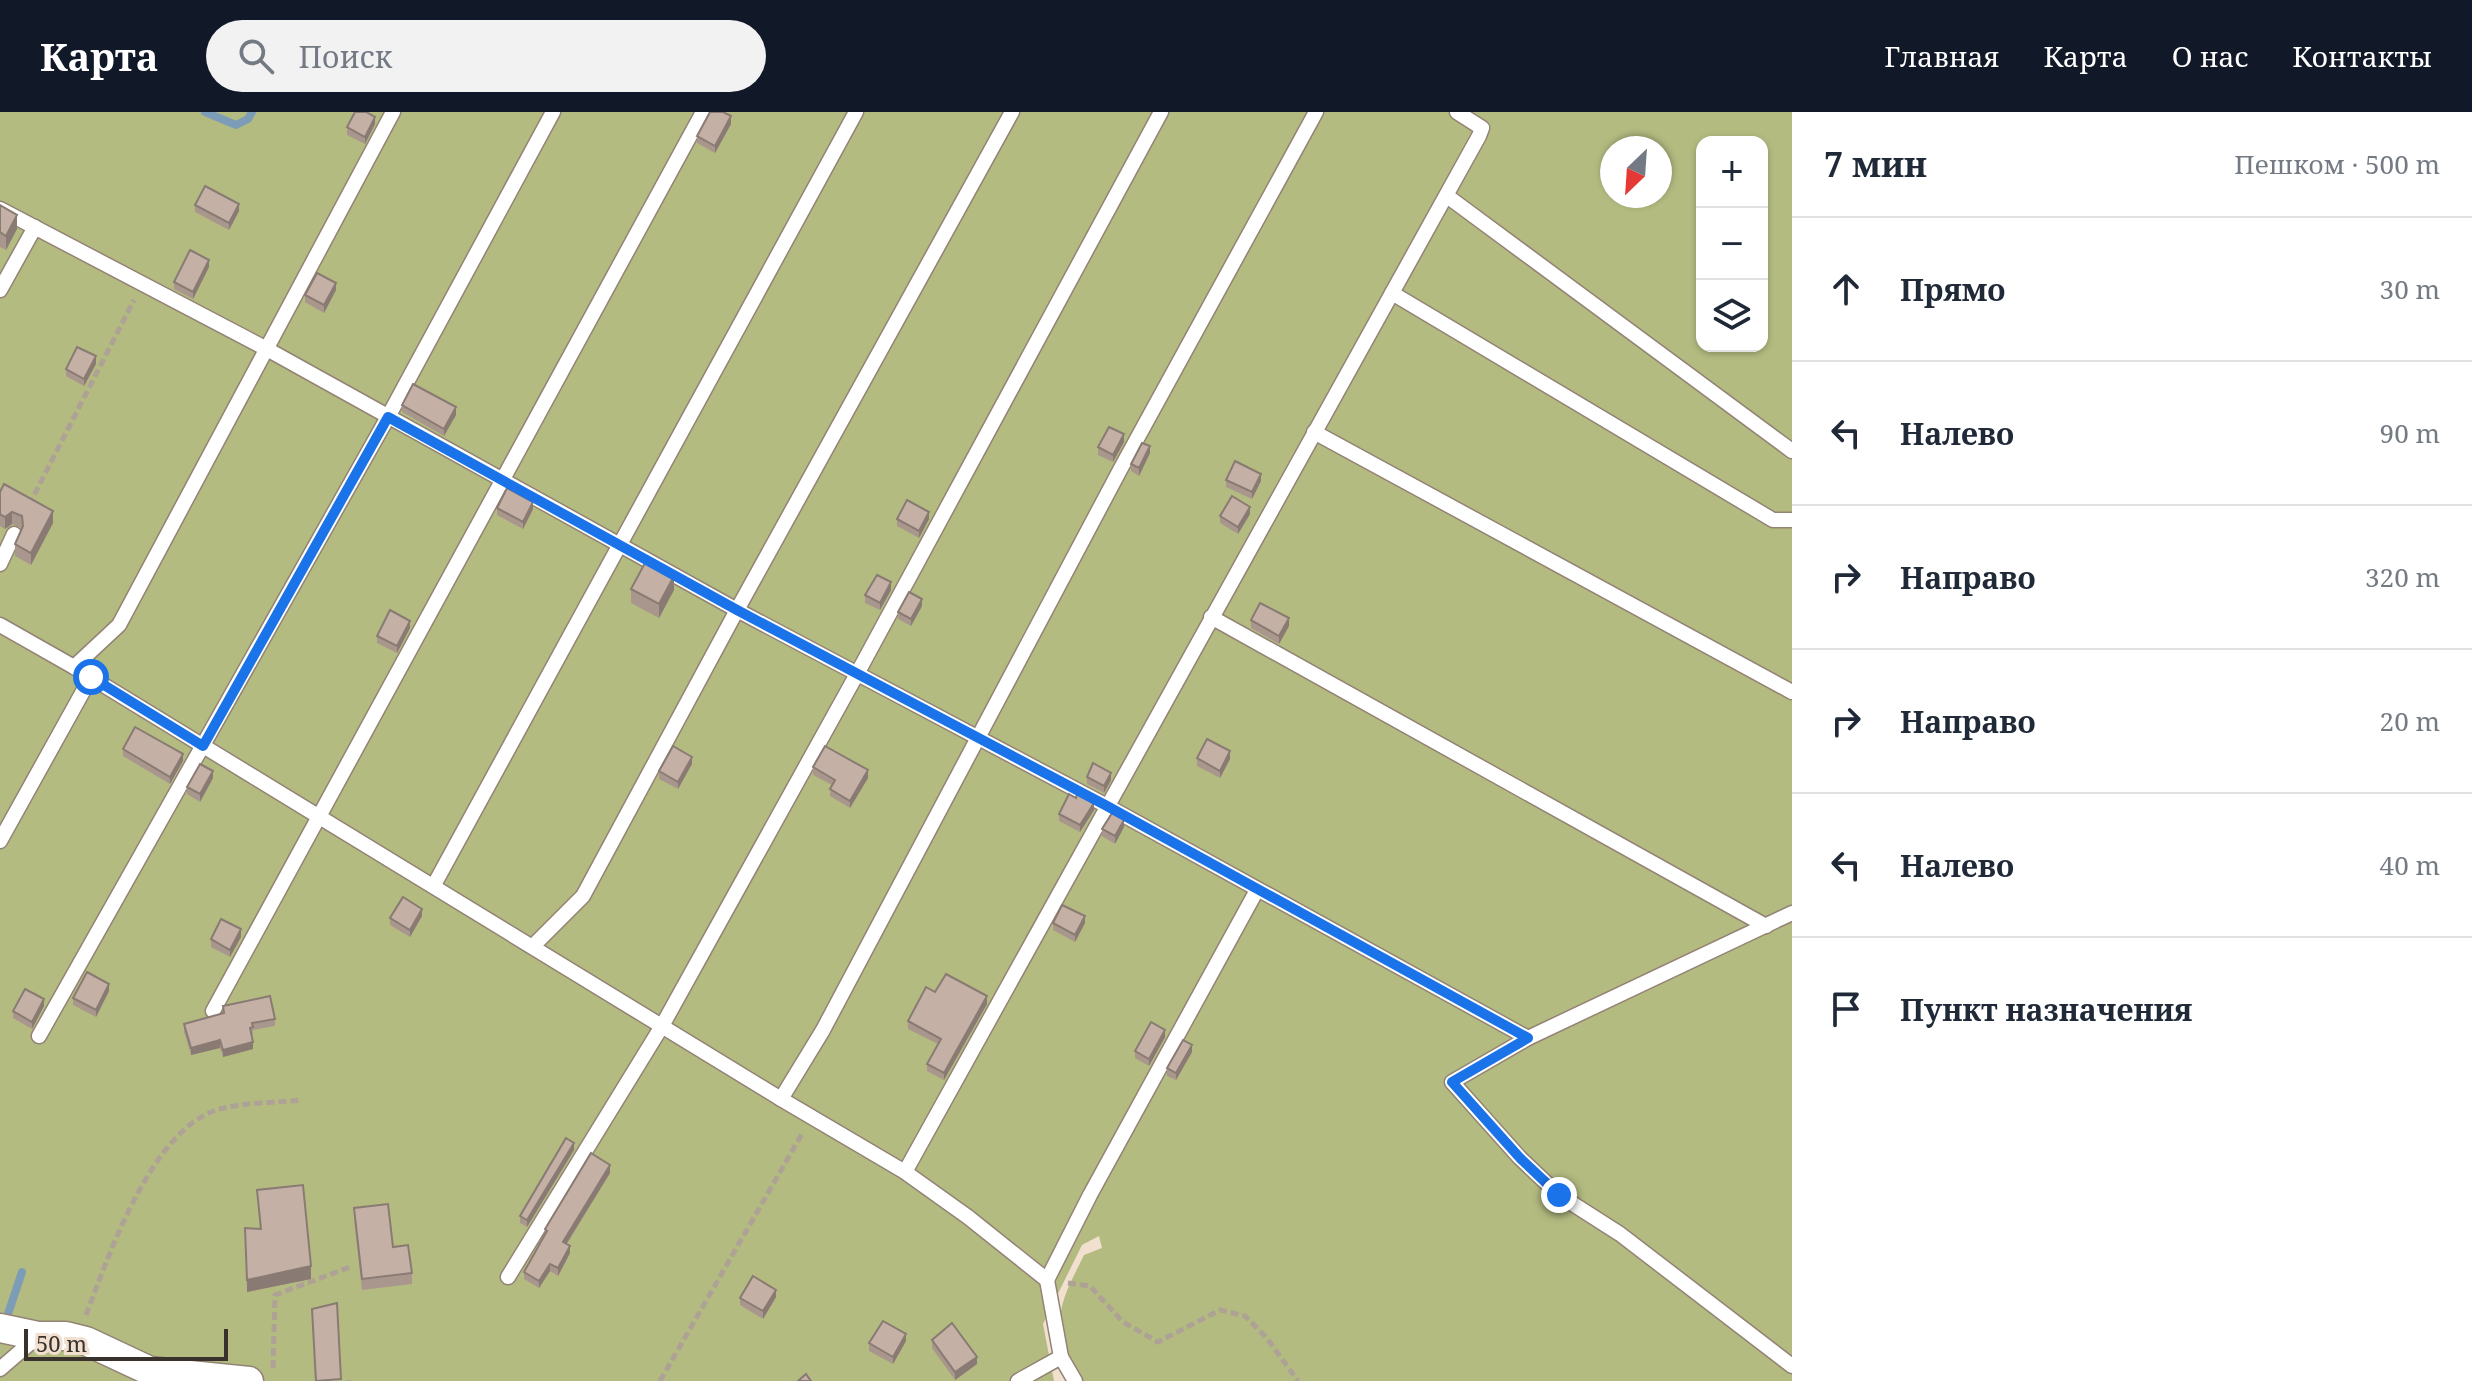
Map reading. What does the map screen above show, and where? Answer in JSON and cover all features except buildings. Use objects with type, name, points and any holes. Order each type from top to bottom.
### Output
[{"type":"street","points":[[19,1332],[77,1339],[150,1371],[260,1376]]},
{"type":"lane","points":[[74,667],[119,625],[393,112]]},
{"type":"lane","points":[[39,1036],[388,417],[553,112]]},
{"type":"lane","points":[[213,1011],[703,112]]},
{"type":"lane","points":[[434,885],[856,112]]},
{"type":"lane","points":[[533,946],[583,896],[1012,112]]},
{"type":"lane","points":[[508,1277],[662,1026],[857,674],[1161,112]]},
{"type":"lane","points":[[781,1099],[823,1030],[1121,468],[1316,112]]},
{"type":"lane","points":[[905,1172],[1447,196],[1482,128],[1457,112]]},
{"type":"lane","points":[[1447,196],[1792,451]]},
{"type":"lane","points":[[0,209],[265,348],[737,610],[1107,806],[1528,1038]]},
{"type":"lane","points":[[0,290],[35,227]]},
{"type":"lane","points":[[1392,293],[1773,520],[1792,520]]},
{"type":"lane","points":[[1314,432],[1792,692]]},
{"type":"lane","points":[[0,564],[14,534]]},
{"type":"lane","points":[[1211,617],[1766,926]]},
{"type":"lane","points":[[0,625],[91,677],[905,1172],[1047,1280]]},
{"type":"lane","points":[[0,841],[91,677]]},
{"type":"lane","points":[[1075,1381],[1061,1357],[1047,1280],[1090,1195],[1257,890]]},
{"type":"lane","points":[[1792,913],[1528,1038],[1452,1082],[1520,1158],[1559,1195],[1620,1234],[1792,1366]]},
{"type":"lane","points":[[0,1369],[19,1332]]},
{"type":"lane","points":[[1018,1381],[1061,1357]]},
{"type":"path","points":[[14,534],[144,283]]},
{"type":"path","points":[[77,1339],[127,1210],[183,1128],[219,1109],[300,1100]]},
{"type":"path","points":[[660,1381],[811,1117]]},
{"type":"path","points":[[260,1376],[275,1295],[350,1267]]},
{"type":"path","points":[[1047,1280],[1090,1286],[1123,1322],[1158,1342],[1220,1310],[1245,1316],[1266,1337],[1298,1381]]},
{"type":"green space","points":[[0,112],[1792,112],[1792,1381],[1083,1381],[1064,1347],[1061,1311],[1084,1255],[1102,1248],[1099,1236],[1082,1245],[1043,1324],[1054,1381],[0,1381]]},
{"type":"waterway","points":[[205,112],[236,125],[248,119],[252,112]]},
{"type":"waterway","points":[[5,1323],[22,1272]]},
{"type":"route","points":[[91,677],[203,746],[388,417],[737,610],[1107,806],[1528,1038],[1452,1082],[1520,1158],[1559,1195]]}]
